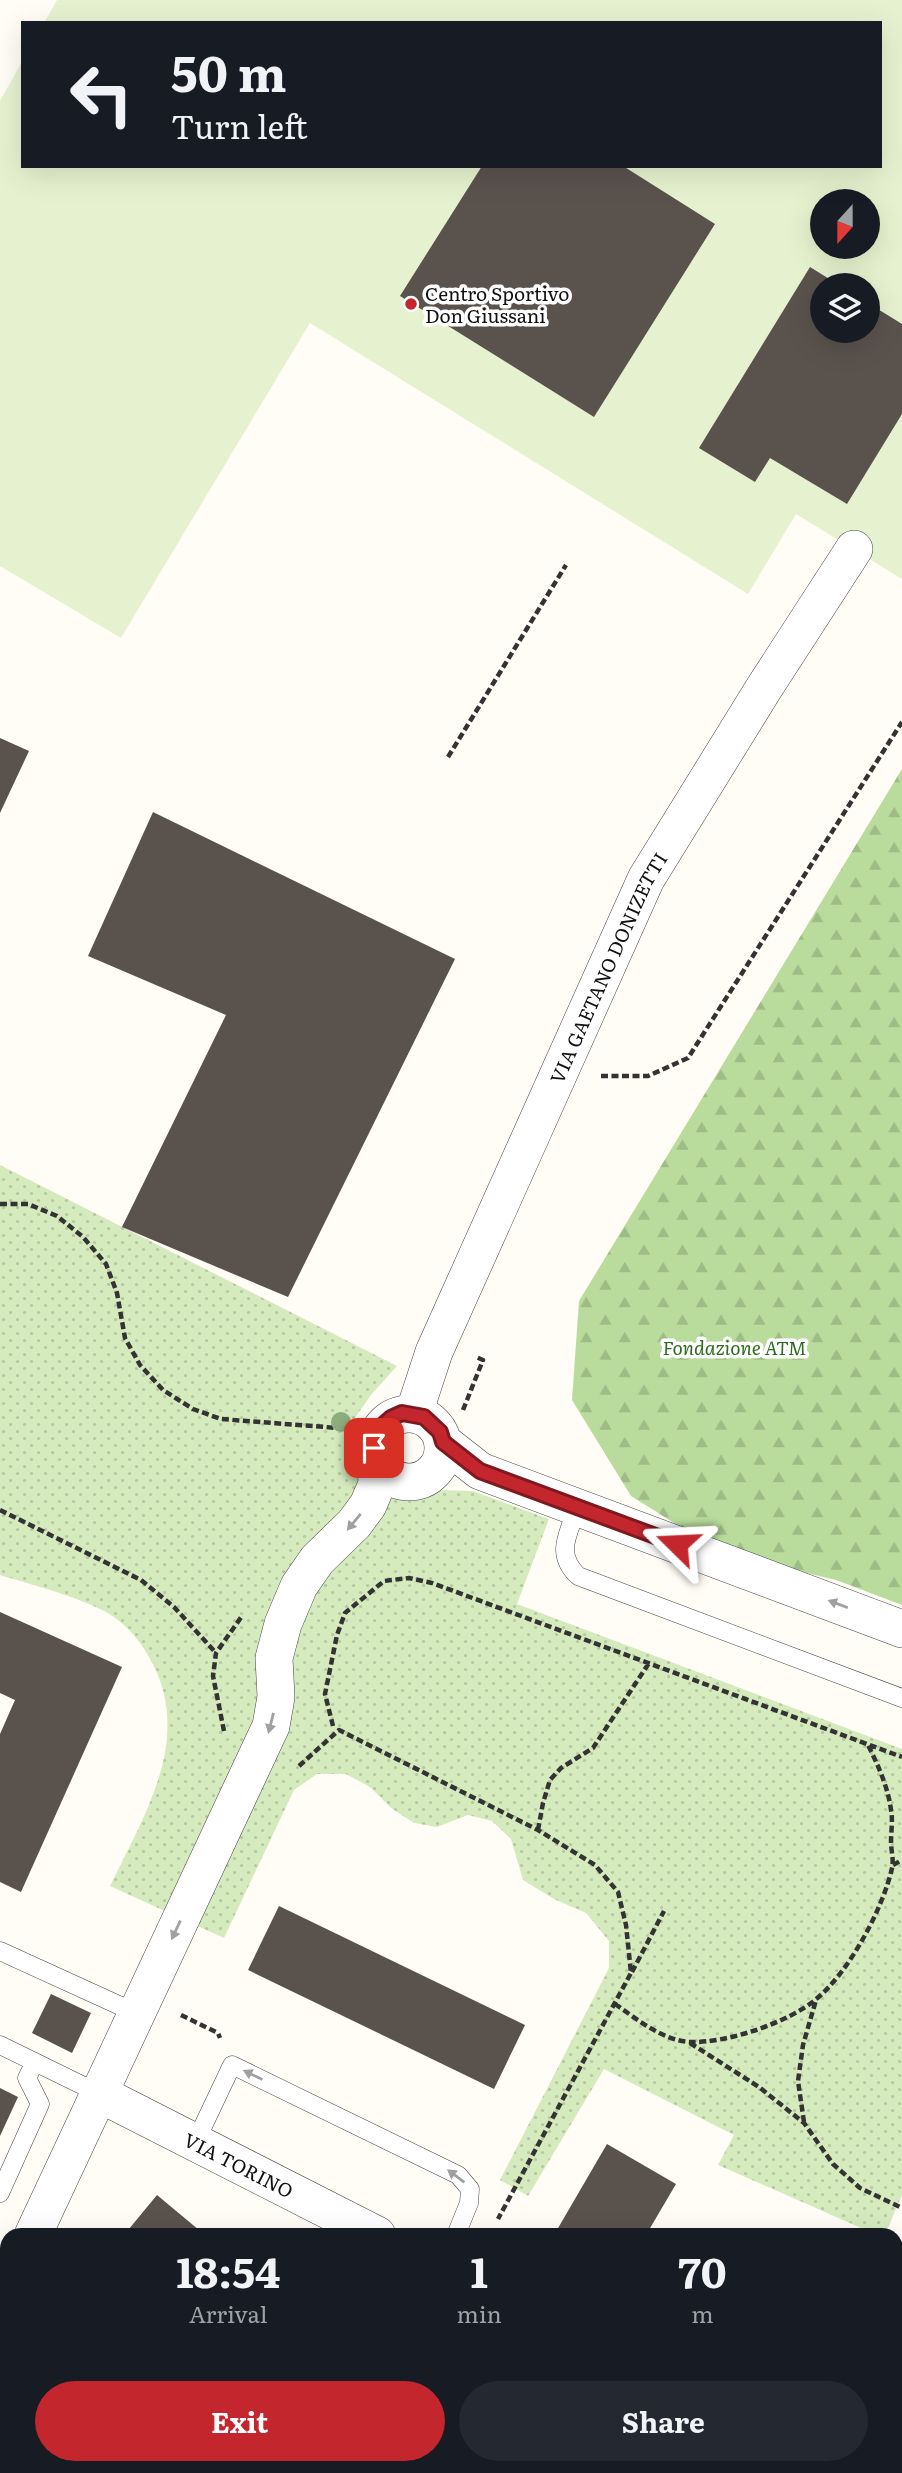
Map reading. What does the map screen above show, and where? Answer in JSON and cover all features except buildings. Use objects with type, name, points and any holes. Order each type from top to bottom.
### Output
[{"type":"street","name":"VIA GAETANO DONIZETTI","points":[[414,1413],[434,1352],[646,879],[764,688],[854,550]]},
{"type":"street","points":[[36,2228],[271,1726],[276,1697],[274,1658],[283,1625],[299,1586],[317,1560],[354,1524],[368,1505],[377,1485],[374,1448],[382,1426],[402,1413],[414,1413],[433,1423],[440,1432],[443,1453],[439,1464],[424,1479],[413,1482],[391,1477],[382,1470],[376,1460]]},
{"type":"street","points":[[443,1442],[480,1471],[902,1629]]},
{"type":"street","name":"VIA TORINO","points":[[98,2094],[363,2228]]},
{"type":"lane","points":[[578,1506],[564,1546],[567,1565],[578,1576],[902,1698]]},
{"type":"lane","points":[[0,1951],[136,2013]]},
{"type":"lane","points":[[0,2045],[98,2094]]},
{"type":"lane","points":[[0,2193],[40,2104],[27,2078],[34,2062]]},
{"type":"lane","points":[[195,2143],[232,2065],[458,2175],[470,2189],[469,2203],[459,2228]]},
{"type":"path","points":[[448,757],[566,565]]},
{"type":"path","points":[[558,1076],[648,1076],[688,1058],[902,722]]},
{"type":"path","points":[[0,1204],[28,1204],[57,1216],[83,1237],[106,1265],[117,1293],[125,1338],[140,1365],[163,1390],[192,1409],[221,1419],[355,1430]]},
{"type":"path","points":[[0,1510],[141,1580],[174,1607],[216,1653]]},
{"type":"path","points":[[332,1726],[325,1694],[345,1613],[384,1581],[409,1578],[432,1583],[902,1757]]},
{"type":"path","points":[[221,1741],[224,1731],[213,1676],[216,1653],[245,1611]]},
{"type":"path","points":[[538,1829],[550,1780],[561,1768],[593,1748],[649,1663]]},
{"type":"path","points":[[294,1771],[339,1730],[538,1829],[595,1865],[618,1892],[626,1925],[631,1973]]},
{"type":"path","points":[[689,2042],[724,2039],[789,2016],[816,2000],[862,1941],[882,1900],[893,1865],[891,1811],[881,1771],[868,1744]]},
{"type":"path","points":[[893,1865],[902,1860]]},
{"type":"path","points":[[496,2223],[664,1911]]},
{"type":"path","points":[[804,2123],[799,2081],[803,2045],[816,2000]]},
{"type":"path","points":[[615,2004],[659,2033],[689,2042],[759,2087],[804,2123],[834,2164],[860,2188],[902,2208]]},
{"type":"path","points":[[174,2012],[218,2033],[232,2065]]},
{"type":"green space","name":"Centro Sportivo Don Giussani","points":[[57,0],[902,0],[902,579],[796,514],[748,594],[310,323],[121,638],[0,566],[0,101],[21,64],[21,168],[882,168],[882,21],[45,21]]},
{"type":"green space","name":"Fondazione ATM","points":[[902,769],[902,1605],[836,1580],[722,1553],[631,1496],[572,1400],[579,1301]]},
{"type":"green space","points":[[0,1165],[397,1366],[371,1395],[347,1429],[345,1467],[377,1484],[407,1495],[439,1490],[473,1491],[549,1519],[517,1604],[902,1749],[902,2195],[888,2228],[861,2228],[718,2165],[734,2135],[604,2069],[528,2196],[500,2180],[609,1968],[609,1941],[586,1913],[554,1899],[523,1880],[511,1839],[492,1821],[468,1815],[437,1827],[414,1823],[391,1808],[370,1787],[346,1774],[317,1774],[294,1790],[224,1938],[110,1886],[150,1803],[160,1774],[166,1745],[167,1716],[162,1687],[149,1657],[136,1637],[106,1612],[54,1591],[0,1575]]},
{"type":"place","name":"Centro Sportivo Don Giussani","points":[[411,304]]},
{"type":"route","points":[[374,1448],[382,1426],[391,1418],[402,1413],[414,1413],[433,1423],[443,1442],[480,1471],[677,1544]]}]
